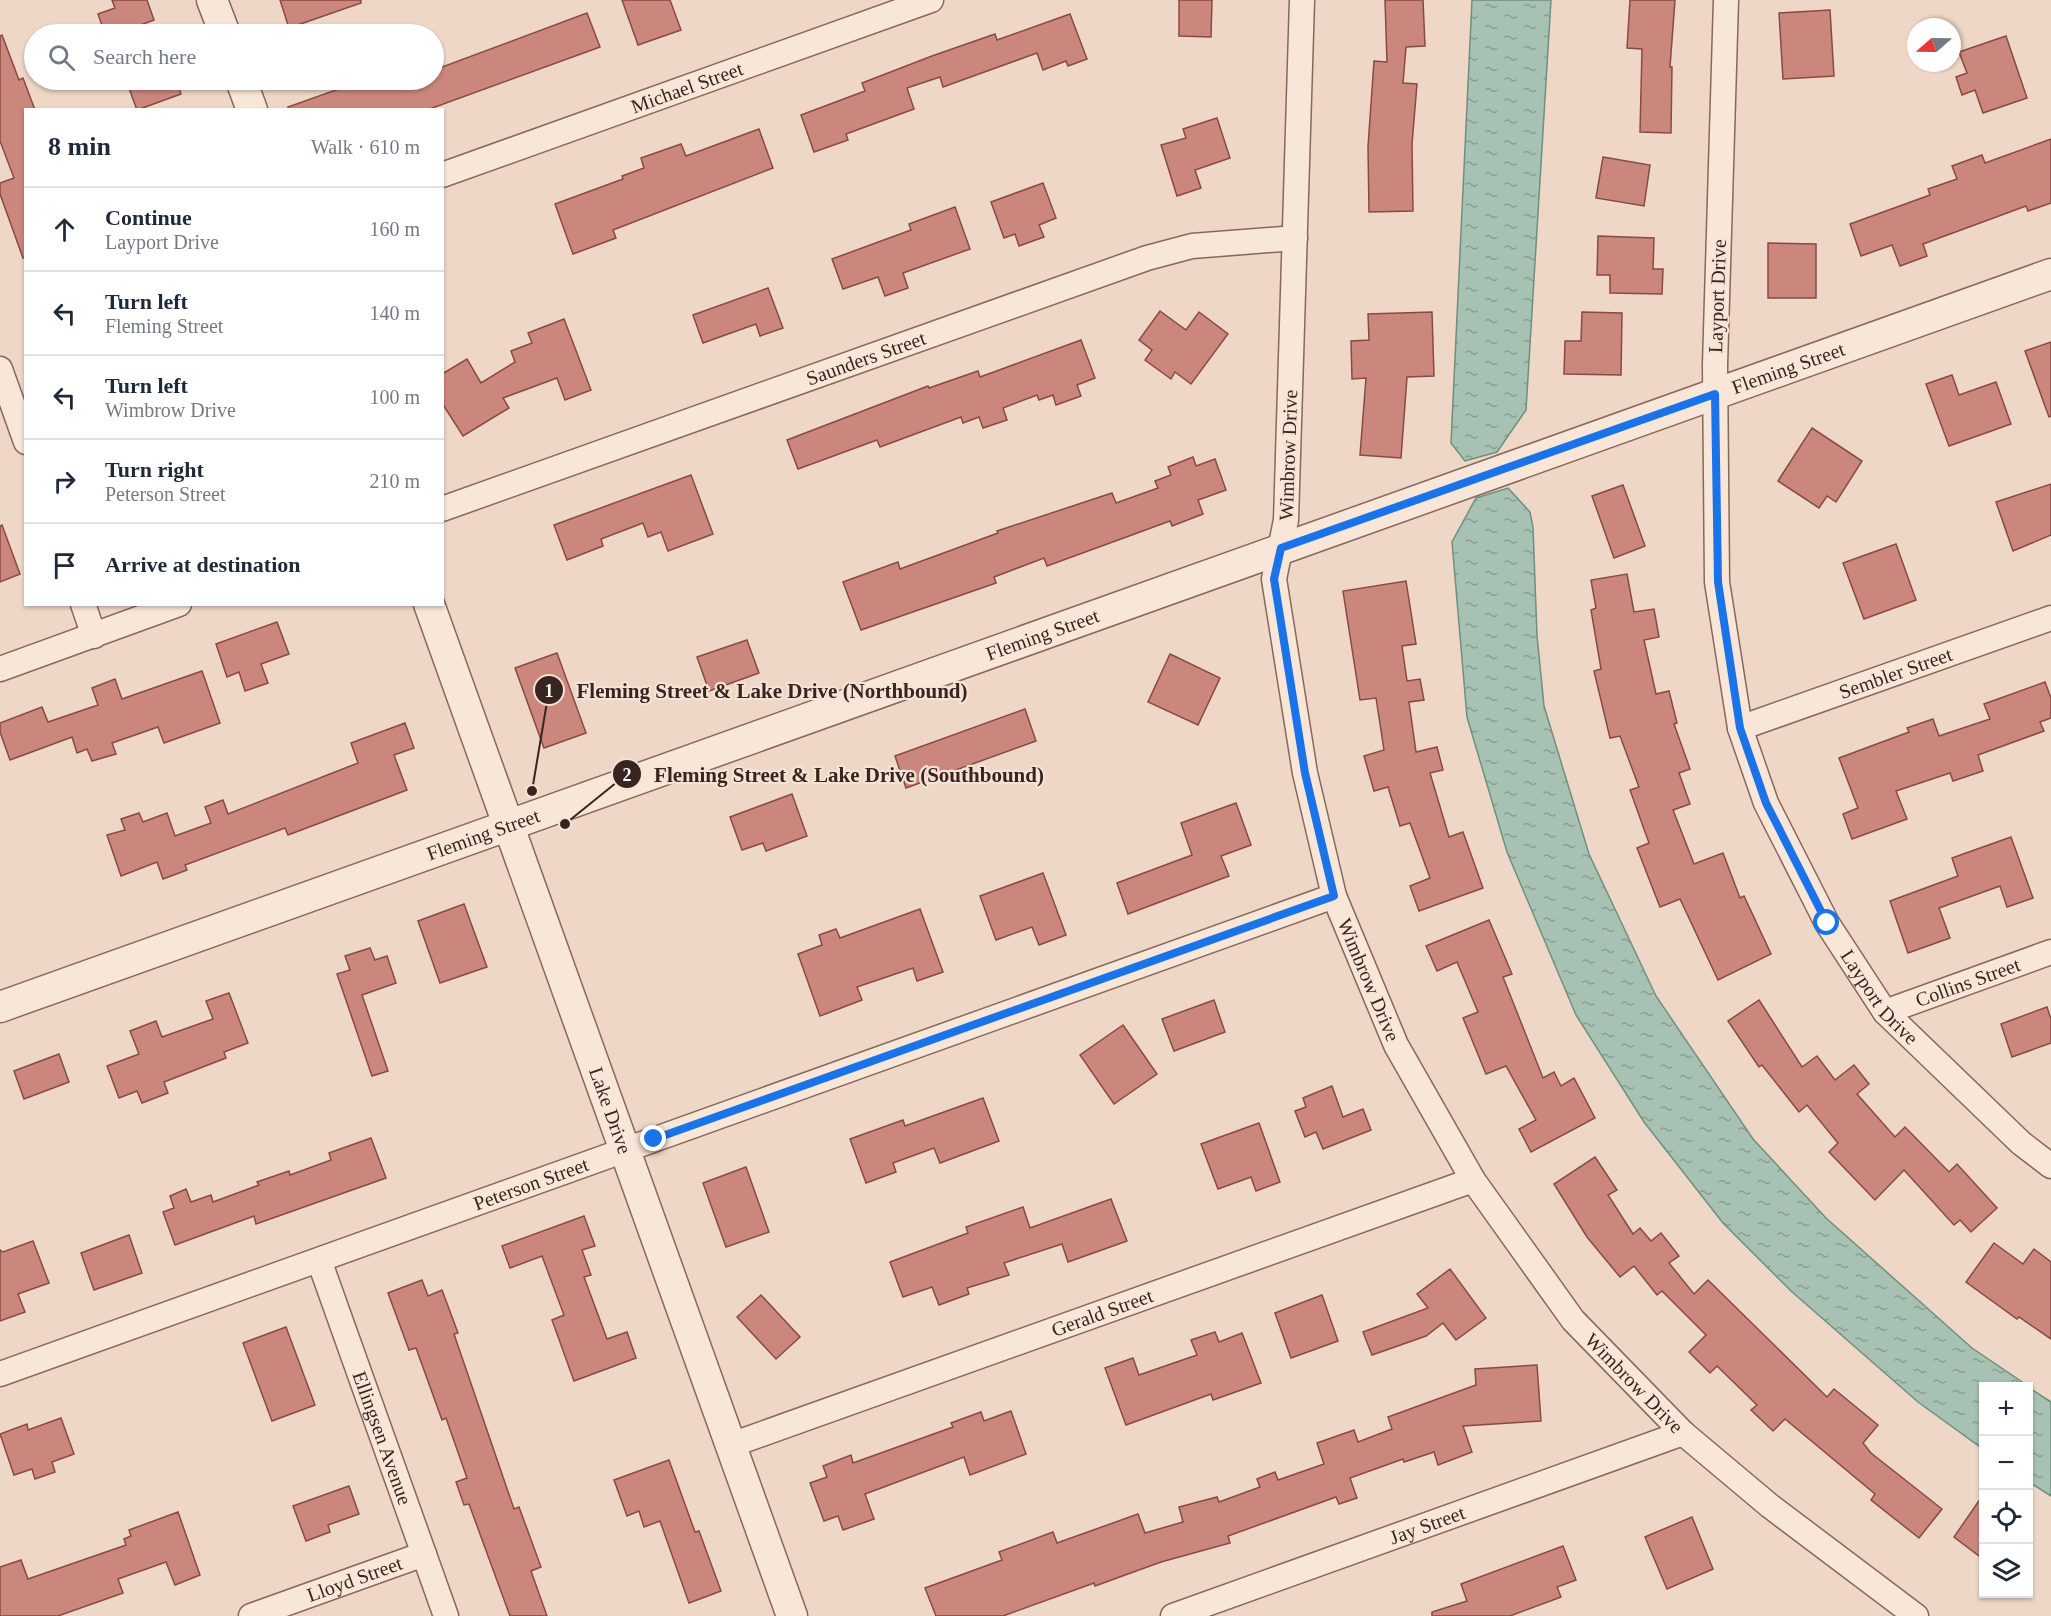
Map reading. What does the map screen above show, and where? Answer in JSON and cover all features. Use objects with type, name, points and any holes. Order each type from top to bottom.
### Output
[{"type":"street","points":[[212,0],[221,24]]},
{"type":"street","name":"Michael Street","points":[[444,174],[931,0]]},
{"type":"street","name":"Wimbrow Drive","points":[[1302,0],[1286,520],[1274,579],[1305,773],[1334,896],[1396,1045],[1473,1180],[1574,1320],[1683,1433],[1770,1506],[1916,1616]]},
{"type":"street","name":"Layport Drive","points":[[1726,0],[1715,394],[1718,582],[1740,728],[1766,803],[1827,923],[1885,1012],[2021,1143],[2051,1166]]},
{"type":"street","points":[[245,90],[251,108]]},
{"type":"street","name":"Saunders Street","points":[[444,508],[1147,258],[1192,246],[1295,238]]},
{"type":"street","name":"Fleming Street","points":[[0,1007],[2051,274]]},
{"type":"street","points":[[0,369],[24,436]]},
{"type":"street","points":[[84,606],[94,636]]},
{"type":"street","points":[[0,669],[174,606]]},
{"type":"street","name":"Lake Drive","points":[[430,606],[792,1616]]},
{"type":"street","name":"Sembler Street","points":[[1740,728],[2051,618]]},
{"type":"street","name":"Peterson Street","points":[[0,1374],[1334,896]]},
{"type":"street","name":"Collins Street","points":[[1885,1012],[2051,952]]},
{"type":"street","name":"Gerald Street","points":[[731,1445],[1473,1180]]},
{"type":"street","name":"Ellingsen Avenue","points":[[319,1260],[447,1616]]},
{"type":"street","name":"Jay Street","points":[[1173,1616],[1683,1433]]},
{"type":"street","name":"Lloyd Street","points":[[251,1616],[424,1554]]},
{"type":"water","points":[[1472,0],[1551,0],[1526,410],[1497,452],[1465,461],[1451,443]]},
{"type":"water","points":[[1508,488],[1530,512],[1533,527],[1537,636],[1544,706],[1589,854],[1656,996],[1753,1139],[1826,1218],[1972,1348],[2022,1382],[1979,1382],[1979,1446],[1918,1402],[1791,1291],[1723,1223],[1644,1122],[1576,1015],[1507,852],[1467,717],[1452,542],[1476,498]]},
{"type":"water","points":[[2033,1390],[2051,1402],[2051,1496],[2033,1485]]},
{"type":"building","points":[[112,0],[147,0],[154,20],[143,24],[102,24],[98,14],[115,8]]},
{"type":"building","points":[[280,0],[361,0],[361,3],[301,24],[288,24]]},
{"type":"building","points":[[622,0],[670,0],[681,30],[638,45]]},
{"type":"building","points":[[1179,0],[1212,0],[1211,37],[1179,36]]},
{"type":"building","points":[[1385,0],[1423,0],[1425,46],[1406,47],[1403,83],[1417,84],[1412,144],[1413,211],[1369,212],[1368,147],[1374,61],[1387,62]]},
{"type":"building","points":[[1630,0],[1675,0],[1670,67],[1672,67],[1671,133],[1640,132],[1642,49],[1627,48]]},
{"type":"building","points":[[1830,10],[1834,76],[1783,79],[1779,13]]},
{"type":"building","points":[[587,13],[600,47],[432,108],[288,108],[336,90],[444,90],[444,66]]},
{"type":"building","points":[[1070,14],[1087,59],[1068,66],[1066,61],[1043,70],[1037,53],[943,87],[940,77],[907,88],[914,109],[846,134],[848,140],[814,152],[801,115],[865,91],[862,83],[932,56],[995,34],[997,40]]},
{"type":"building","points":[[2,35],[19,80],[23,78],[24,90],[28,90],[34,108],[24,108],[23,258],[0,194],[0,183],[14,178],[0,141],[0,36]]},
{"type":"building","points":[[2006,36],[2027,98],[1983,113],[1975,90],[1962,95],[1956,77],[1967,73],[1961,51]]},
{"type":"building","points":[[130,90],[180,90],[181,94],[142,108],[136,108]]},
{"type":"building","points":[[1217,118],[1230,158],[1195,170],[1201,188],[1177,196],[1161,145],[1186,138],[1183,129]]},
{"type":"building","points":[[759,129],[773,168],[613,230],[616,238],[573,254],[555,204],[623,179],[622,176],[644,168],[641,158],[681,144],[686,156]]},
{"type":"building","points":[[2051,139],[2051,203],[2028,211],[2026,206],[1923,244],[1927,256],[1900,266],[1892,245],[1861,256],[1850,224],[1930,195],[1928,189],[1957,179],[1952,166],[1982,155],[1985,163]]},
{"type":"building","points":[[1603,157],[1650,165],[1644,206],[1596,198]]},
{"type":"building","points":[[1043,183],[1056,218],[1039,225],[1044,237],[1019,246],[1015,234],[1004,238],[991,202]]},
{"type":"building","points":[[955,207],[970,249],[903,273],[908,288],[885,296],[878,277],[843,289],[832,259],[911,230],[909,224]]},
{"type":"building","points":[[1598,236],[1654,238],[1653,269],[1663,269],[1662,294],[1610,293],[1610,275],[1597,275]]},
{"type":"building","points":[[1768,243],[1816,244],[1816,298],[1768,298]]},
{"type":"building","points":[[768,288],[783,328],[760,336],[756,324],[703,343],[693,315]]},
{"type":"building","points":[[1160,311],[1186,330],[1199,312],[1228,334],[1191,384],[1175,372],[1171,379],[1145,360],[1152,350],[1139,340]]},
{"type":"building","points":[[1432,312],[1434,376],[1407,377],[1401,458],[1360,455],[1366,378],[1352,379],[1351,341],[1369,340],[1368,314]]},
{"type":"building","points":[[1582,312],[1622,313],[1621,375],[1564,374],[1565,341],[1581,341]]},
{"type":"building","points":[[564,319],[591,390],[565,400],[557,378],[503,398],[509,408],[463,436],[444,406],[444,373],[467,359],[481,383],[515,362],[511,351],[532,343],[528,333]]},
{"type":"building","points":[[1081,340],[1095,378],[1077,385],[1081,396],[1056,405],[1053,395],[1039,400],[1037,395],[1003,408],[1007,420],[983,428],[979,417],[963,423],[961,417],[880,447],[877,440],[798,469],[787,440],[928,386],[929,388],[978,371],[980,377]]},
{"type":"building","points":[[2051,342],[2051,416],[2049,417],[2025,351]]},
{"type":"building","points":[[1952,375],[1959,395],[1996,382],[2011,424],[1949,446],[1926,384]]},
{"type":"building","points":[[1812,428],[1862,461],[1836,502],[1827,496],[1819,508],[1778,481]]},
{"type":"building","points":[[1193,457],[1196,466],[1215,459],[1226,490],[1198,500],[1203,514],[1172,526],[1170,521],[1047,566],[1044,558],[994,577],[996,583],[861,630],[843,582],[898,562],[900,569],[998,533],[997,531],[1112,493],[1116,503],[1158,488],[1155,481],[1171,475],[1168,467]]},
{"type":"building","points":[[691,475],[713,534],[668,551],[661,532],[648,537],[643,523],[601,539],[603,546],[567,560],[554,525]]},
{"type":"building","points":[[2051,484],[2051,535],[2013,551],[1996,502]]},
{"type":"building","points":[[1623,485],[1645,546],[1614,558],[1592,496]]},
{"type":"building","points":[[2,525],[20,574],[0,582],[0,526]]},
{"type":"building","points":[[1896,544],[1916,600],[1864,619],[1843,563]]},
{"type":"building","points":[[1627,574],[1634,612],[1654,609],[1659,637],[1644,640],[1656,694],[1669,691],[1677,723],[1674,724],[1690,769],[1679,773],[1690,804],[1673,810],[1694,864],[1723,853],[1740,898],[1744,896],[1771,954],[1718,980],[1680,899],[1660,907],[1637,848],[1649,843],[1630,790],[1639,787],[1620,736],[1610,738],[1594,671],[1601,669],[1591,610],[1596,608],[1591,580]]},
{"type":"building","points":[[1406,581],[1416,644],[1402,646],[1407,681],[1420,679],[1424,700],[1409,702],[1416,752],[1437,747],[1443,770],[1430,773],[1449,837],[1463,832],[1483,888],[1419,911],[1410,886],[1430,878],[1410,823],[1400,826],[1388,787],[1374,791],[1364,756],[1384,750],[1376,698],[1360,700],[1343,591]]},
{"type":"building","points":[[277,622],[289,654],[261,664],[268,683],[245,691],[239,672],[227,677],[216,644]]},
{"type":"building","points":[[747,640],[759,673],[709,691],[697,657]]},
{"type":"building","points":[[557,653],[586,733],[544,748],[515,668]]},
{"type":"building","points":[[1170,654],[1220,678],[1198,725],[1148,702]]},
{"type":"building","points":[[202,671],[220,723],[164,743],[158,727],[112,743],[116,754],[92,761],[87,749],[77,753],[72,737],[10,760],[0,732],[0,723],[42,707],[48,722],[98,705],[92,688],[115,679],[122,699]]},
{"type":"building","points":[[2045,682],[2051,698],[2051,718],[2040,722],[2044,731],[1978,755],[1983,771],[1953,781],[1950,773],[1896,791],[1907,819],[1852,839],[1843,814],[1858,808],[1839,758],[1909,732],[1907,728],[1933,719],[1939,736],[1990,719],[1984,704]]},
{"type":"building","points":[[1025,709],[1036,741],[906,788],[895,756]]},
{"type":"building","points":[[405,723],[414,748],[394,755],[407,790],[288,835],[285,828],[185,865],[187,870],[163,879],[157,862],[121,876],[107,835],[125,830],[121,819],[139,813],[143,822],[167,813],[175,836],[211,823],[205,807],[223,800],[228,814],[358,763],[351,743]]},
{"type":"building","points":[[792,794],[807,836],[766,851],[763,843],[742,850],[730,817]]},
{"type":"building","points":[[1236,803],[1251,845],[1221,856],[1229,876],[1128,914],[1117,883],[1192,855],[1181,823]]},
{"type":"building","points":[[2011,837],[2033,898],[2007,907],[2000,886],[1939,908],[1950,938],[1908,953],[1890,901],[1958,876],[1952,858]]},
{"type":"building","points":[[1043,873],[1066,935],[1039,945],[1032,927],[996,940],[980,896]]},
{"type":"building","points":[[464,904],[487,967],[440,983],[418,921]]},
{"type":"building","points":[[920,909],[943,972],[917,981],[913,968],[857,987],[862,1000],[820,1016],[798,954],[822,945],[819,935],[836,929],[840,938]]},
{"type":"building","points":[[1489,920],[1512,974],[1503,977],[1543,1078],[1554,1072],[1561,1086],[1574,1078],[1595,1118],[1531,1152],[1519,1129],[1536,1120],[1506,1066],[1486,1074],[1463,1018],[1478,1012],[1457,962],[1437,971],[1426,946]]},
{"type":"building","points":[[370,948],[375,960],[387,956],[396,983],[362,995],[388,1071],[372,1076],[337,974],[350,970],[345,956]]},
{"type":"building","points":[[229,993],[248,1043],[224,1052],[226,1058],[164,1082],[168,1093],[142,1103],[137,1091],[119,1098],[107,1066],[139,1054],[130,1031],[156,1021],[162,1037],[213,1019],[206,1001]]},
{"type":"building","points":[[1214,1000],[1225,1032],[1174,1051],[1162,1019]]},
{"type":"building","points":[[1759,1000],[1802,1067],[1817,1056],[1835,1080],[1854,1065],[1869,1084],[1857,1094],[1895,1137],[1905,1127],[1949,1172],[1957,1164],[1997,1208],[1971,1232],[1960,1220],[1954,1225],[1904,1170],[1875,1200],[1829,1152],[1838,1143],[1807,1105],[1799,1112],[1762,1065],[1759,1067],[1728,1021]]},
{"type":"building","points":[[2047,1007],[2051,1019],[2051,1043],[2012,1057],[2001,1024]]},
{"type":"building","points":[[1123,1025],[1157,1074],[1114,1104],[1080,1055]]},
{"type":"building","points":[[59,1054],[69,1082],[24,1099],[14,1071]]},
{"type":"building","points":[[1332,1086],[1343,1117],[1363,1109],[1371,1130],[1323,1149],[1316,1132],[1305,1137],[1295,1111],[1306,1107],[1303,1098]]},
{"type":"building","points":[[983,1098],[999,1141],[940,1163],[934,1148],[893,1163],[896,1172],[866,1183],[850,1139],[903,1120],[905,1126]]},
{"type":"building","points":[[1259,1123],[1280,1182],[1256,1191],[1251,1177],[1218,1189],[1201,1144]]},
{"type":"building","points":[[371,1138],[386,1178],[256,1224],[254,1216],[175,1245],[163,1212],[174,1208],[170,1196],[186,1189],[191,1202],[211,1195],[213,1202],[259,1185],[257,1182],[289,1171],[290,1175],[331,1160],[329,1153]]},
{"type":"building","points":[[1595,1157],[1617,1190],[1608,1195],[1633,1234],[1640,1228],[1651,1241],[1661,1233],[1679,1256],[1669,1263],[1694,1294],[1708,1280],[1827,1397],[1834,1389],[1878,1425],[1863,1443],[1871,1453],[1942,1509],[1919,1538],[1871,1500],[1875,1494],[1785,1419],[1773,1431],[1751,1410],[1757,1405],[1717,1366],[1710,1373],[1689,1352],[1706,1335],[1662,1291],[1657,1295],[1634,1266],[1620,1277],[1587,1237],[1554,1184]]},
{"type":"building","points":[[746,1167],[769,1232],[726,1247],[703,1183]]},
{"type":"building","points":[[1111,1199],[1127,1241],[1068,1262],[1062,1244],[1004,1263],[1009,1275],[967,1288],[969,1294],[939,1305],[932,1287],[903,1297],[890,1262],[968,1233],[966,1227],[1023,1207],[1030,1228]]},
{"type":"building","points":[[584,1216],[595,1246],[582,1250],[591,1275],[584,1277],[607,1339],[627,1332],[636,1358],[574,1381],[552,1320],[564,1315],[542,1256],[510,1268],[502,1246]]},
{"type":"building","points":[[129,1235],[142,1273],[94,1290],[81,1253]]},
{"type":"building","points":[[33,1241],[49,1283],[18,1294],[25,1312],[0,1321],[0,1250],[3,1252]]},
{"type":"building","points":[[1994,1243],[2023,1264],[2034,1249],[2051,1262],[2051,1339],[2019,1317],[2017,1319],[1966,1282]]},
{"type":"building","points":[[1450,1269],[1486,1318],[1456,1340],[1443,1323],[1426,1336],[1372,1355],[1363,1332],[1428,1308],[1417,1294]]},
{"type":"building","points":[[422,1280],[428,1296],[442,1290],[458,1333],[454,1334],[514,1509],[519,1507],[541,1567],[531,1571],[547,1616],[510,1616],[469,1504],[464,1505],[456,1482],[467,1478],[446,1418],[442,1420],[416,1348],[409,1350],[388,1293]]},
{"type":"building","points":[[761,1295],[800,1337],[776,1359],[737,1317]]},
{"type":"building","points":[[1322,1295],[1338,1341],[1291,1358],[1275,1313]]},
{"type":"building","points":[[286,1327],[315,1405],[272,1421],[243,1343]]},
{"type":"building","points":[[1215,1332],[1219,1342],[1242,1333],[1261,1383],[1213,1400],[1211,1394],[1126,1425],[1105,1368],[1133,1358],[1139,1375],[1197,1355],[1191,1340]]},
{"type":"building","points":[[1537,1365],[1541,1421],[1463,1426],[1472,1452],[1438,1465],[1434,1452],[1404,1462],[1403,1459],[1350,1478],[1357,1498],[1339,1504],[1336,1497],[1228,1536],[1230,1543],[1161,1562],[1095,1586],[1094,1583],[1003,1616],[936,1616],[925,1588],[1002,1560],[999,1552],[1053,1532],[1057,1543],[1138,1514],[1145,1533],[1183,1522],[1179,1507],[1217,1497],[1219,1502],[1260,1487],[1257,1479],[1275,1472],[1278,1480],[1324,1464],[1317,1443],[1354,1430],[1358,1442],[1392,1429],[1388,1417],[1476,1385],[1475,1369]]},
{"type":"building","points":[[1011,1411],[1026,1454],[970,1475],[964,1457],[865,1494],[874,1519],[843,1530],[838,1516],[824,1521],[810,1483],[827,1477],[823,1466],[851,1455],[853,1463],[953,1427],[951,1423],[981,1412],[984,1421]]},
{"type":"building","points":[[61,1418],[74,1454],[52,1462],[55,1472],[35,1479],[32,1469],[14,1475],[0,1434],[27,1424],[28,1430]]},
{"type":"building","points":[[669,1460],[695,1532],[699,1531],[721,1591],[689,1603],[660,1521],[644,1527],[639,1511],[627,1516],[614,1480]]},
{"type":"building","points":[[349,1486],[359,1514],[328,1525],[330,1532],[306,1541],[293,1506]]},
{"type":"building","points":[[1979,1501],[1979,1556],[1954,1537]]},
{"type":"building","points":[[178,1512],[200,1575],[175,1585],[166,1562],[118,1579],[123,1593],[58,1616],[0,1616],[0,1567],[21,1560],[28,1579],[126,1545],[124,1539],[131,1536],[129,1530]]},
{"type":"building","points":[[1692,1517],[1713,1569],[1667,1589],[1645,1537]]},
{"type":"building","points":[[1563,1546],[1576,1580],[1557,1587],[1561,1597],[1510,1616],[1432,1616],[1432,1612],[1467,1601],[1461,1584]]},
{"type":"place","name":"Fleming Street & Lake Drive (Northbound)","points":[[532,791]]},
{"type":"place","name":"Fleming Street & Lake Drive (Southbound)","points":[[565,824]]},
{"type":"route","points":[[654,1139],[1334,896],[1305,773],[1274,579],[1281,548],[1715,394],[1718,582],[1740,728],[1766,803],[1827,923]]}]
